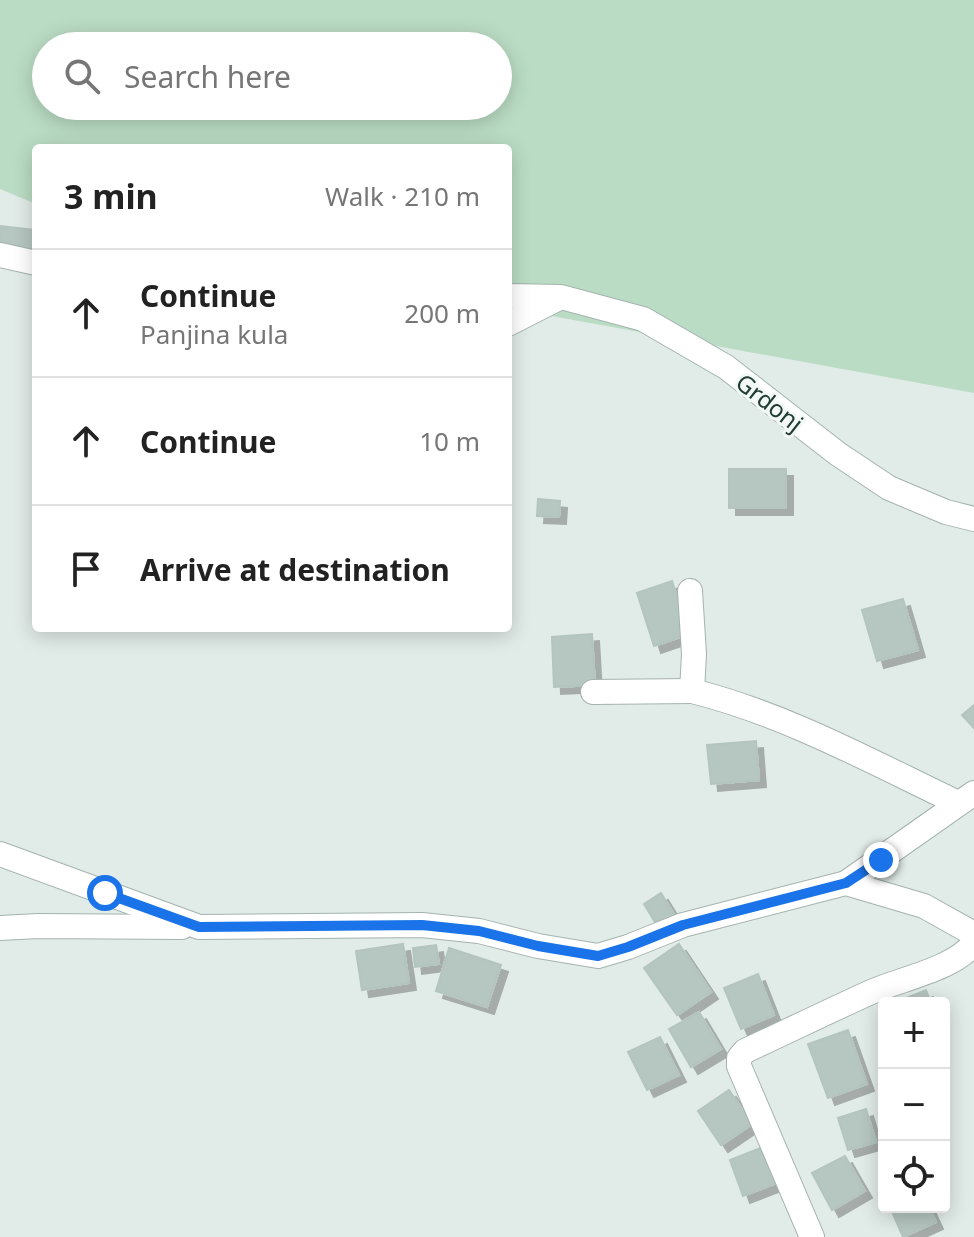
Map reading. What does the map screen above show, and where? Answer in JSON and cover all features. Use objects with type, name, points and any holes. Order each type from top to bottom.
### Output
[{"type":"street","points":[[0,255],[32,262]]},
{"type":"street","name":"Grdonj","points":[[512,296],[561,297],[643,319],[726,367],[838,454],[889,488],[946,512],[974,519]]},
{"type":"street","points":[[512,322],[561,297]]},
{"type":"street","points":[[690,591],[694,654],[692,691]]},
{"type":"street","points":[[593,692],[692,691],[724,699],[966,798]]},
{"type":"street","points":[[0,928],[422,925],[479,931],[538,946],[598,956],[683,925],[846,883],[966,798]]},
{"type":"street","points":[[0,854],[199,927]]},
{"type":"street","points":[[846,883],[924,906],[974,934]]},
{"type":"street","points":[[812,1237],[739,1066],[739,1058],[745,1051],[872,991],[953,959],[968,951],[974,943]]},
{"type":"green space","points":[[0,0],[974,0],[974,393],[512,309],[512,144],[32,144],[32,202],[0,189]]},
{"type":"building","points":[[0,226],[32,230],[32,251],[0,248]]},
{"type":"building","points":[[729,469],[786,469],[786,508],[729,508]]},
{"type":"building","points":[[538,499],[560,501],[559,517],[537,516]]},
{"type":"building","points":[[672,581],[689,634],[654,646],[637,593]]},
{"type":"building","points":[[903,599],[918,650],[877,661],[862,610]]},
{"type":"building","points":[[592,634],[595,685],[554,687],[552,637]]},
{"type":"building","points":[[974,705],[974,728],[962,715]]},
{"type":"building","points":[[756,741],[759,780],[711,784],[707,745]]},
{"type":"building","points":[[661,893],[675,916],[658,927],[644,904]]},
{"type":"building","points":[[403,944],[409,983],[362,990],[356,951]]},
{"type":"building","points":[[679,944],[711,992],[677,1015],[644,968]]},
{"type":"building","points":[[436,945],[439,964],[415,967],[413,948]]},
{"type":"building","points":[[449,948],[501,965],[487,1007],[436,991]]},
{"type":"building","points":[[758,974],[774,1015],[741,1029],[724,988]]},
{"type":"building","points":[[926,990],[929,997],[909,997]]},
{"type":"building","points":[[699,1012],[721,1049],[691,1067],[669,1029]]},
{"type":"building","points":[[848,1030],[867,1084],[828,1098],[808,1044]]},
{"type":"building","points":[[660,1037],[679,1075],[647,1090],[628,1052]]},
{"type":"building","points":[[729,1090],[752,1124],[721,1145],[698,1111]]},
{"type":"building","points":[[866,1109],[876,1142],[848,1150],[838,1118]]},
{"type":"building","points":[[768,1145],[782,1181],[743,1196],[730,1160]]},
{"type":"building","points":[[845,1156],[865,1191],[832,1210],[812,1173]]},
{"type":"building","points":[[893,1213],[932,1213],[936,1222],[903,1237]]},
{"type":"route","points":[[105,893],[199,927],[422,925],[479,931],[538,946],[598,956],[683,925],[846,883],[881,860]]}]
